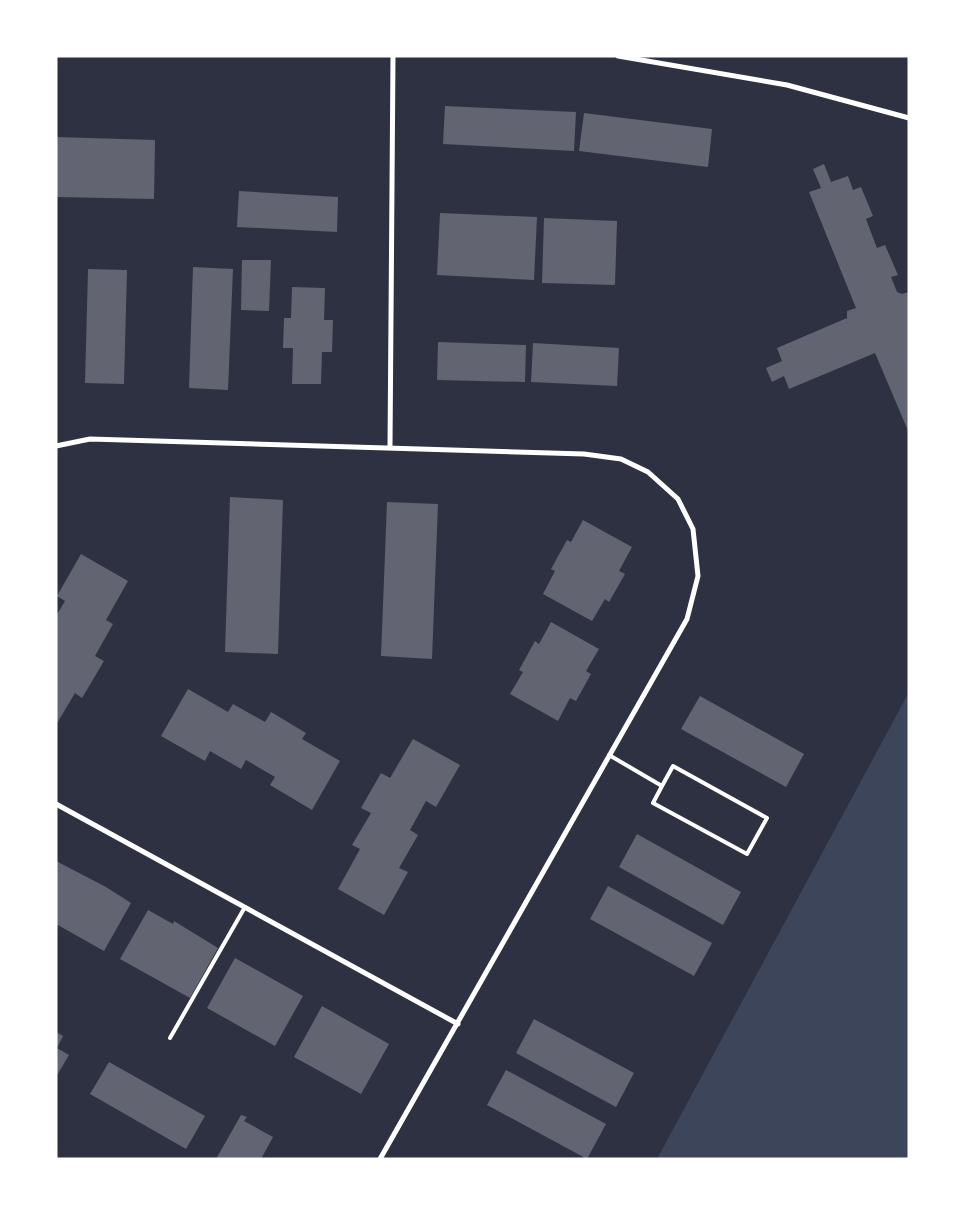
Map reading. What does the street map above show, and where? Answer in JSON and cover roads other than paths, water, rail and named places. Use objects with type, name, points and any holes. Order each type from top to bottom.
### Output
[{"type":"street","points":[[390,446],[393,56]]},
{"type":"street","points":[[618,56],[787,85],[909,118]]},
{"type":"street","points":[[56,446],[90,439],[390,446],[584,454],[621,460],[648,472],[678,499],[693,530],[698,576],[687,619],[380,1159]]},
{"type":"street","points":[[56,804],[458,1024]]},
{"type":"lane","points":[[609,755],[662,786]]},
{"type":"lane","points":[[673,766],[767,818],[746,854],[652,803],[662,786],[673,766]]},
{"type":"lane","points":[[170,1038],[244,907]]}]
